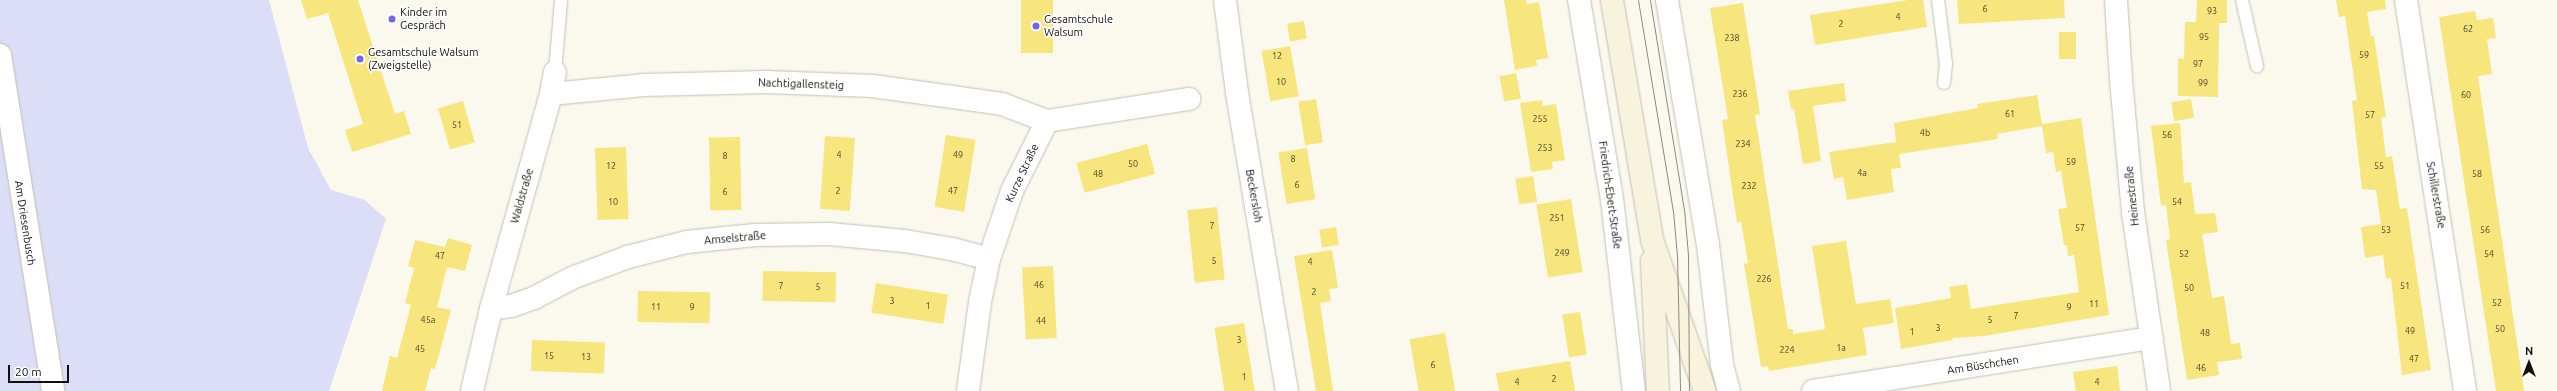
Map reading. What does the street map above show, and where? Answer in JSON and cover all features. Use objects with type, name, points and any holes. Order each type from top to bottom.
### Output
[{"type":"main road","points":[[1612,0],[1652,240],[1653,324],[1658,391]]},
{"type":"main road","points":[[1652,240],[1705,391]]},
{"type":"street","name":"Beckersloh","points":[[1225,0],[1236,93],[1287,391]]},
{"type":"street","name":"Friedrich-Ebert-Straße","points":[[1579,0],[1612,199],[1634,391]]},
{"type":"street","points":[[1667,0],[1708,245],[1722,365],[1729,391]]},
{"type":"street","name":"Heinestraße","points":[[2116,0],[2121,80],[2133,212],[2159,391]]},
{"type":"street","name":"Schillerstraße","points":[[2406,0],[2465,391]]},
{"type":"street","name":"Am Driesenbusch","points":[[0,55],[52,391]]},
{"type":"street","name":"Waldstraße","points":[[472,391],[491,309],[551,94],[555,72]]},
{"type":"street","name":"Nachtigallensteig","points":[[551,94],[644,85],[766,82],[873,86],[1002,104],[1047,121]]},
{"type":"street","points":[[1047,121],[1189,98]]},
{"type":"street","name":"Kurze Straße","points":[[968,391],[980,302],[989,259],[1012,191],[1047,121]]},
{"type":"street","name":"Amselstraße","points":[[491,309],[511,306],[534,298],[572,278],[628,257],[687,242],[755,235],[829,234],[905,240],[952,249],[989,259]]},
{"type":"street","name":"Am Büschchen","points":[[1813,391],[2152,338]]},
{"type":"lane","name":"Waldstraße","points":[[555,72],[560,0]]},
{"type":"lane","points":[[1938,0],[1946,64],[1944,83]]},
{"type":"lane","points":[[2242,0],[2257,66]]},
{"type":"shaded area","points":[[0,0],[269,0],[308,148],[331,190],[365,200],[386,219],[329,391],[0,391]]},
{"type":"building","name":"Gesamtschule Walsum (Zweigstelle)","points":[[301,0],[358,0],[395,114],[404,111],[411,134],[352,152],[345,130],[363,124],[328,13],[307,19]]},
{"type":"building","name":"Gesamtschule Walsum","points":[[1021,0],[1053,0],[1053,53],[1021,53]]},
{"type":"building","points":[[1504,0],[1526,0],[1527,4],[1539,2],[1548,58],[1536,60],[1537,66],[1515,70]]},
{"type":"building","points":[[1908,0],[1923,0],[1927,27],[1815,45],[1810,15]]},
{"type":"building","points":[[1957,0],[2064,0],[2065,18],[1959,24]]},
{"type":"building","points":[[2197,0],[2227,0],[2227,23],[2219,23],[2218,97],[2178,96],[2178,58],[2184,59],[2185,22],[2196,22]]},
{"type":"building","points":[[2336,0],[2385,0],[2386,9],[2367,12],[2371,36],[2374,36],[2386,117],[2381,118],[2386,157],[2392,156],[2400,209],[2407,208],[2431,370],[2402,375],[2391,278],[2386,279],[2383,255],[2365,258],[2361,227],[2381,224],[2376,190],[2362,189],[2352,101],[2357,100],[2345,16],[2339,17]]},
{"type":"building","points":[[1743,3],[1760,114],[1755,115],[1788,329],[1793,329],[1793,334],[1825,329],[1812,246],[1846,241],[1856,304],[1890,299],[1894,323],[1863,328],[1867,355],[1769,371],[1768,366],[1761,367],[1744,264],[1748,263],[1741,221],[1737,223],[1722,120],[1728,119],[1710,8]]},
{"type":"building","points":[[2475,11],[2477,20],[2493,18],[2496,38],[2487,39],[2492,74],[2478,76],[2524,391],[2496,391],[2439,17]]},
{"type":"building","points":[[1304,21],[1307,39],[1290,41],[1287,24]]},
{"type":"building","points":[[2059,32],[2076,32],[2076,59],[2059,59]]},
{"type":"building","points":[[1290,46],[1299,96],[1270,101],[1261,51]]},
{"type":"building","points":[[1516,73],[1521,99],[1504,102],[1499,76]]},
{"type":"building","points":[[1844,83],[1846,101],[1813,106],[1821,161],[1803,164],[1794,109],[1791,109],[1788,91]]},
{"type":"building","points":[[2037,95],[2042,124],[2081,118],[2109,315],[1984,336],[1952,338],[1953,340],[1901,349],[1895,308],[1951,298],[1949,287],[1967,284],[1971,309],[2079,292],[2074,255],[2068,256],[2067,245],[2064,245],[2058,209],[2067,208],[2061,171],[2056,172],[2053,152],[2046,153],[2042,126],[1997,134],[1998,139],[1899,154],[1901,168],[1891,169],[1894,192],[1847,200],[1843,177],[1834,179],[1829,152],[1896,142],[1894,123],[1978,108],[1977,104]]},
{"type":"building","points":[[1316,99],[1323,142],[1305,145],[1298,102]]},
{"type":"building","points":[[2191,99],[2194,118],[2174,121],[2171,102]]},
{"type":"building","points":[[1542,100],[1543,106],[1556,104],[1565,160],[1552,162],[1553,169],[1531,172],[1520,103]]},
{"type":"building","points":[[463,101],[475,142],[450,150],[438,108]]},
{"type":"building","points":[[2180,123],[2184,183],[2191,182],[2195,214],[2215,213],[2218,232],[2202,234],[2212,298],[2224,296],[2231,344],[2240,343],[2242,359],[2217,362],[2219,375],[2187,380],[2166,240],[2170,239],[2166,205],[2161,206],[2151,126]]},
{"type":"building","points":[[946,135],[976,140],[964,212],[935,207]]},
{"type":"building","points":[[825,136],[855,138],[850,211],[820,209]]},
{"type":"building","points":[[740,137],[741,210],[710,211],[709,138]]},
{"type":"building","points":[[1147,144],[1155,174],[1085,193],[1076,163]]},
{"type":"building","points":[[626,147],[629,219],[598,220],[595,148]]},
{"type":"building","points":[[1307,148],[1315,199],[1286,204],[1278,153]]},
{"type":"building","points":[[1533,176],[1537,202],[1519,204],[1515,179]]},
{"type":"building","points":[[1571,199],[1583,272],[1548,278],[1536,204]]},
{"type":"building","points":[[1217,207],[1225,280],[1195,283],[1187,210]]},
{"type":"building","points":[[1336,227],[1339,245],[1322,247],[1319,230]]},
{"type":"building","points":[[448,238],[472,245],[465,271],[447,267],[437,307],[451,310],[435,369],[431,368],[425,391],[382,391],[390,356],[397,358],[411,305],[405,303],[414,268],[408,266],[415,240],[445,247]]},
{"type":"building","points":[[1332,250],[1338,288],[1329,289],[1331,301],[1320,303],[1333,391],[1316,391],[1294,256]]},
{"type":"building","points":[[1053,266],[1057,338],[1026,340],[1022,268]]},
{"type":"building","points":[[763,271],[836,272],[835,302],[762,301]]},
{"type":"building","points":[[876,283],[948,294],[943,324],[871,313]]},
{"type":"building","points":[[638,291],[710,292],[709,323],[637,322]]},
{"type":"building","points":[[1580,312],[1587,354],[1569,357],[1562,315]]},
{"type":"building","points":[[1244,323],[1255,391],[1224,391],[1214,328]]},
{"type":"building","points":[[1445,333],[1455,391],[1419,391],[1410,339]]},
{"type":"building","points":[[532,340],[605,343],[604,374],[531,371]]},
{"type":"building","points":[[1570,361],[1575,391],[1499,391],[1496,373]]},
{"type":"building","points":[[2117,366],[2120,391],[2076,391],[2073,372]]},
{"type":"tram line","points":[[1638,0],[1673,211],[1677,256],[1680,391]]},
{"type":"tram line","points":[[1650,0],[1684,209],[1688,255],[1689,391]]},
{"type":"place","name":"Kinder im Gespräch","points":[[392,19]]},
{"type":"place","name":"Gesamtschule Walsum","points":[[1036,26]]},
{"type":"place","name":"Gesamtschule Walsum (Zweigstelle)","points":[[360,59]]}]
